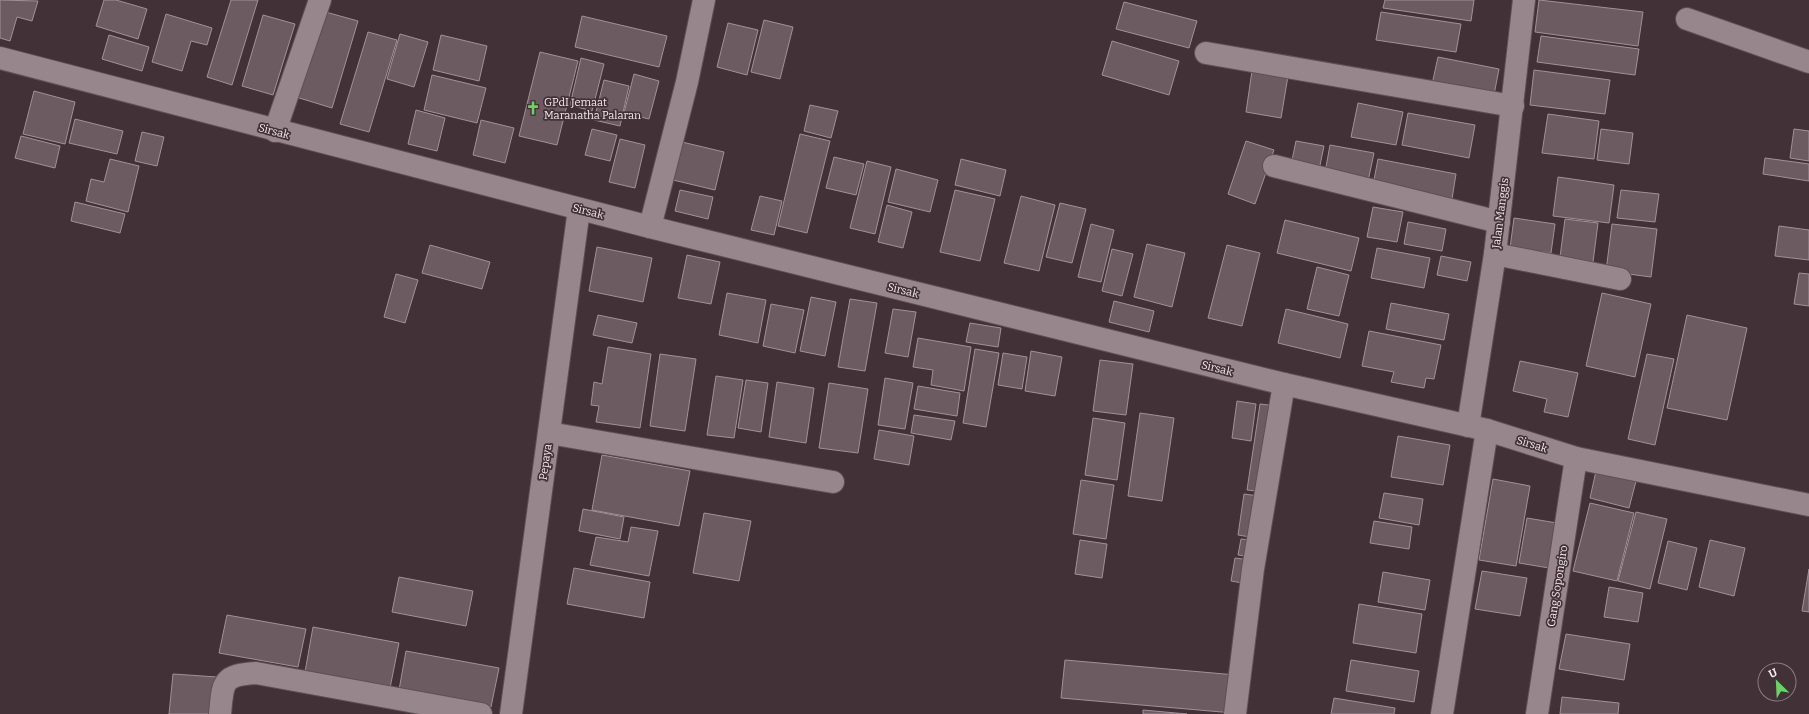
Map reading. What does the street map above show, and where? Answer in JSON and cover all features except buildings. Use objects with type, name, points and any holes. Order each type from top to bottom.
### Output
[{"type":"street","points":[[276,131],[320,0]]},
{"type":"street","points":[[650,227],[687,82],[704,0]]},
{"type":"street","name":"Jalan Manggis","points":[[1442,714],[1477,428],[1524,0]]},
{"type":"street","points":[[1687,18],[1809,62]]},
{"type":"street","points":[[1206,53],[1513,106]]},
{"type":"street","name":"Sirsak","points":[[0,58],[276,131],[650,227],[1284,384],[1477,428],[1576,458],[1809,505]]},
{"type":"street","points":[[1274,166],[1499,222]]},
{"type":"street","name":"Pepaya","points":[[511,714],[579,209]]},
{"type":"street","points":[[1495,254],[1620,279]]},
{"type":"street","points":[[1235,714],[1253,569],[1284,384]]},
{"type":"street","points":[[549,433],[833,482]]},
{"type":"street","name":"Gang Sopongiro","points":[[1538,714],[1576,458]]},
{"type":"street","points":[[220,714],[223,687],[228,679],[239,674],[256,673],[481,714]]},
{"type":"place","name":"GPdI Jemaat Maranatha Palaran","points":[[533,108]]}]
